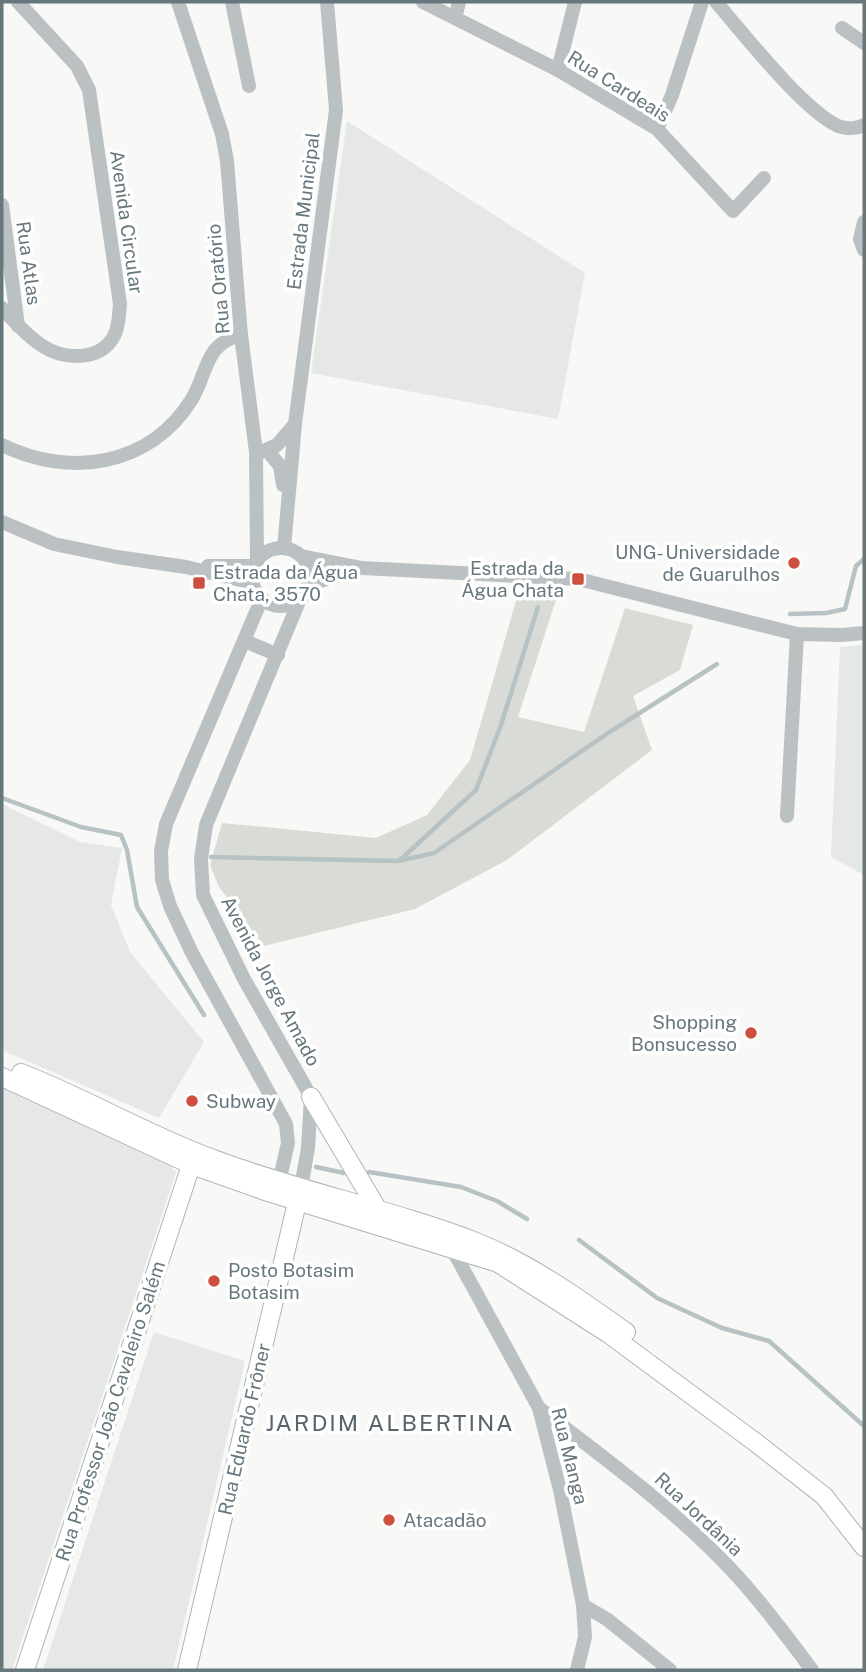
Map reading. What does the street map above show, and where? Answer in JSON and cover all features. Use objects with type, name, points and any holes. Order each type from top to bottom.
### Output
[{"type":"main road","points":[[2,1066],[77,1097],[194,1159],[279,1182],[299,1194],[378,1210],[475,1241],[510,1257],[580,1299],[796,1462],[837,1498],[864,1532]]},
{"type":"main road","points":[[2,1077],[194,1159],[498,1263],[619,1342],[824,1496],[864,1547]]},
{"type":"main road","points":[[311,1097],[378,1210]]},
{"type":"main road","name":"Rua Professor João Cavaleiro Salém","points":[[25,1670],[194,1159]]},
{"type":"main road","name":"Rua Eduardo Frôner","points":[[187,1670],[299,1194]]},
{"type":"street","name":"Avenida Circular","points":[[2,308],[41,345],[57,354],[73,357],[88,355],[103,348],[113,337],[120,304],[87,83],[77,66],[18,2]]},
{"type":"street","name":"Rua Oratório","points":[[178,2],[222,134],[227,161],[241,335],[262,451],[256,563]]},
{"type":"street","points":[[232,2],[249,86]]},
{"type":"street","name":"Estrada Municipal","points":[[285,548],[295,424],[336,110],[327,2]]},
{"type":"street","name":"Rua Cardeais","points":[[423,2],[558,70],[657,129],[733,211],[764,178]]},
{"type":"street","points":[[455,18],[459,2]]},
{"type":"street","points":[[558,70],[575,2]]},
{"type":"street","points":[[657,129],[672,95],[702,2]]},
{"type":"street","points":[[716,2],[794,90],[827,120],[841,128],[864,125]]},
{"type":"street","points":[[842,29],[864,43]]},
{"type":"street","name":"Rua Atlas","points":[[2,205],[19,326]]},
{"type":"street","points":[[864,222],[860,239],[864,250]]},
{"type":"street","points":[[2,445],[40,460],[83,464],[108,460],[135,449],[157,438],[172,425],[191,400],[219,343],[241,335]]},
{"type":"street","points":[[286,514],[280,466],[262,451],[277,444],[295,424]]},
{"type":"street","points":[[2,522],[54,544],[186,567],[253,583]]},
{"type":"street","points":[[301,556],[310,575],[308,585],[300,598],[293,603],[276,605],[262,598],[253,583],[256,563],[269,550],[285,548],[301,556],[362,568],[578,579],[797,634],[864,633]]},
{"type":"street","points":[[186,567],[256,563]]},
{"type":"street","points":[[308,585],[362,568]]},
{"type":"street","points":[[262,598],[166,824],[161,851],[162,880],[170,906],[192,953],[286,1124],[288,1143],[279,1182]]},
{"type":"street","name":"Avenida Jorge Amado","points":[[299,1194],[308,1148],[311,1097],[244,979],[203,895],[201,859],[206,825],[300,598]]},
{"type":"street","points":[[787,816],[797,634]]},
{"type":"street","points":[[245,641],[278,655]]},
{"type":"street","name":"Rua Manga","points":[[442,1231],[539,1408],[560,1490],[583,1605],[585,1637],[577,1670]]},
{"type":"street","name":"Rua Jordânia","points":[[539,1408],[643,1487],[696,1535],[745,1585],[812,1670]]},
{"type":"street","points":[[583,1605],[608,1620],[670,1670]]},
{"type":"shaded area","points":[[347,121],[585,273],[558,419],[311,373]]},
{"type":"shaded area","points":[[518,594],[557,597],[518,717],[584,732],[625,608],[693,625],[680,670],[633,696],[652,750],[507,860],[415,909],[264,946],[219,887],[210,865],[222,823],[376,838],[427,815],[470,760]]},
{"type":"shaded area","points":[[864,645],[864,875],[831,857],[840,647]]},
{"type":"shaded area","points":[[2,804],[80,842],[122,848],[111,905],[130,952],[204,1042],[159,1118],[2,1050]]},
{"type":"shaded area","points":[[2,1082],[158,1154],[176,1172],[12,1670],[2,1670]]},
{"type":"shaded area","points":[[154,1332],[245,1361],[173,1670],[43,1670]]},
{"type":"waterway","points":[[790,614],[826,613],[845,609],[856,566],[864,559]]},
{"type":"waterway","points":[[400,860],[476,790],[501,725],[538,607]]},
{"type":"waterway","points":[[211,857],[398,861],[434,853],[608,733],[717,664]]},
{"type":"waterway","points":[[2,798],[81,827],[121,835],[127,850],[137,907],[204,1015]]},
{"type":"waterway","points":[[316,1167],[344,1173]]},
{"type":"waterway","points":[[369,1172],[461,1187],[497,1201],[527,1219]]},
{"type":"waterway","points":[[579,1240],[657,1298],[722,1328],[769,1341],[864,1426]]},
{"type":"place","name":"UNG- Universidade de Guarulhos","points":[[794,563]]},
{"type":"place","name":"Estrada da Água Chata","points":[[578,579]]},
{"type":"place","name":"Estrada da Água Chata, 3570","points":[[199,583]]},
{"type":"place","name":"Shopping Bonsucesso","points":[[751,1033]]},
{"type":"place","name":"Subway","points":[[192,1101]]},
{"type":"place","name":"Posto Botasim Botasim","points":[[214,1281]]},
{"type":"place","name":"Atacadão","points":[[389,1520]]},
{"type":"district","name":"JARDIM ALBERTINA","points":[[390,1422]]}]
